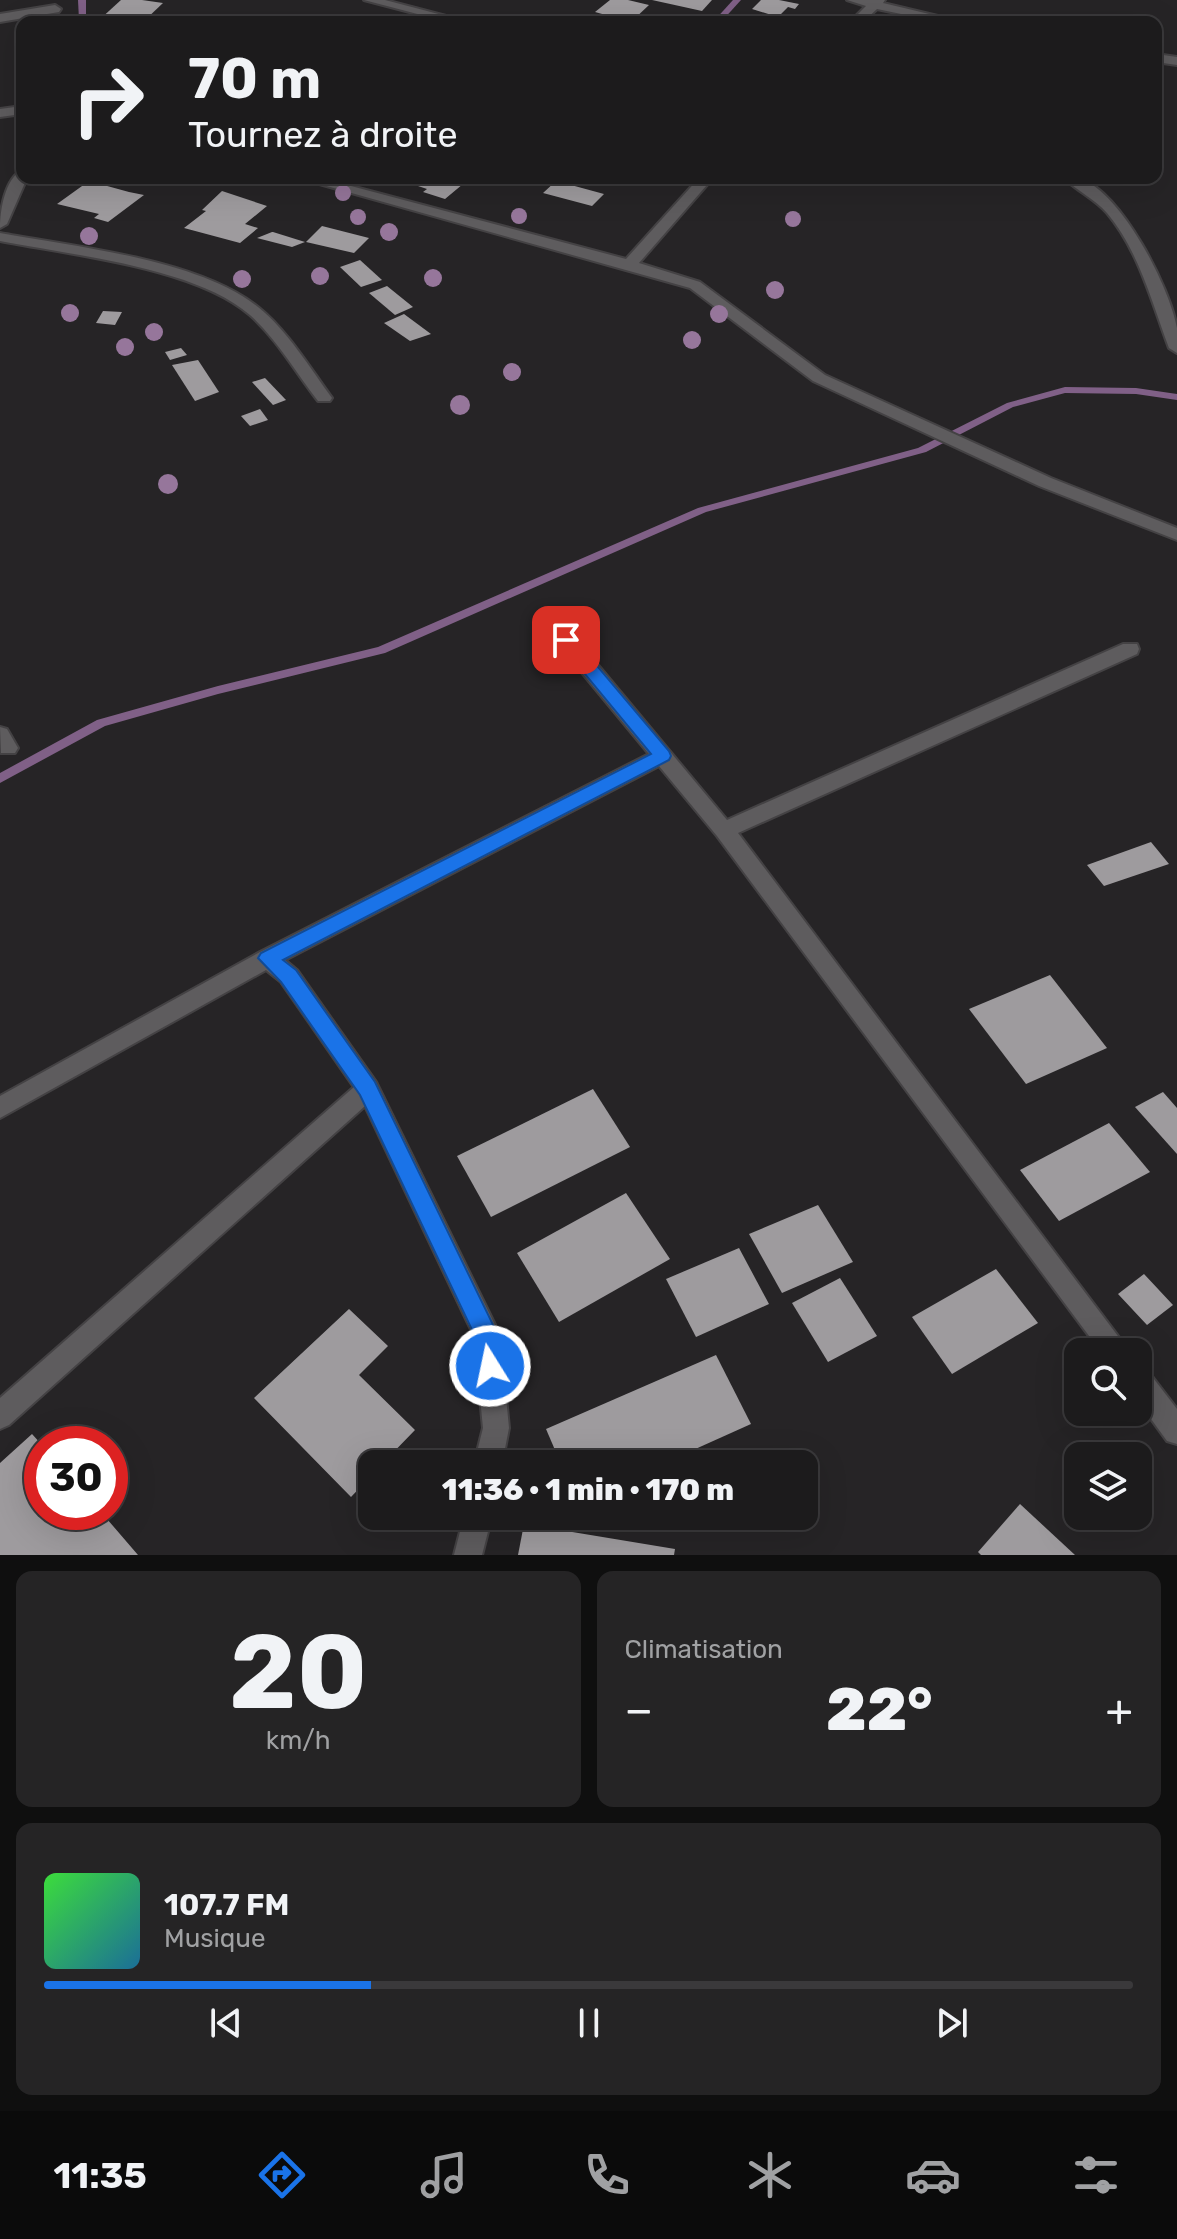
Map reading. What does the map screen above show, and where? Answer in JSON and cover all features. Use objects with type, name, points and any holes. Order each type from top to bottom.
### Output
[{"type":"street","points":[[370,0],[438,16]]},
{"type":"street","points":[[853,0],[877,2],[933,16]]},
{"type":"street","points":[[862,16],[877,2]]},
{"type":"street","points":[[0,18],[55,10]]},
{"type":"street","points":[[0,224],[17,184]]},
{"type":"street","points":[[327,184],[675,277],[695,285],[819,378],[1045,482],[1177,534]]},
{"type":"street","points":[[629,265],[701,184]]},
{"type":"street","points":[[1083,184],[1117,213],[1139,252],[1177,348]]},
{"type":"street","points":[[0,237],[170,273],[228,295],[254,311],[324,398]]},
{"type":"street","points":[[566,640],[724,830],[1106,1338]]},
{"type":"street","points":[[724,830],[1130,649]]},
{"type":"street","points":[[0,1108],[268,958],[662,756]]},
{"type":"street","points":[[268,958],[289,976],[368,1089],[487,1335],[496,1428],[491,1450]]},
{"type":"street","points":[[0,1416],[368,1089]]},
{"type":"street","points":[[1152,1398],[1177,1431]]},
{"type":"street","points":[[468,1555],[474,1530]]},
{"type":"building","points":[[121,0],[163,3],[149,16],[103,16]]},
{"type":"building","points":[[610,0],[649,5],[637,16],[609,16],[595,12]]},
{"type":"building","points":[[652,0],[712,0],[702,11]]},
{"type":"building","points":[[761,0],[799,4],[795,9],[788,7],[779,16],[752,9]]},
{"type":"building","points":[[85,184],[100,184],[144,195],[108,222],[94,218],[99,214],[57,204]]},
{"type":"building","points":[[463,184],[445,199],[423,192],[427,189],[415,185]]},
{"type":"building","points":[[553,184],[572,184],[604,194],[592,206],[543,193]]},
{"type":"building","points":[[222,191],[267,206],[245,224],[258,228],[240,243],[184,228],[206,211],[202,210]]},
{"type":"building","points":[[322,226],[369,238],[354,253],[306,242]]},
{"type":"building","points":[[272,232],[305,242],[292,247],[257,238]]},
{"type":"building","points":[[360,260],[382,280],[361,287],[340,267]]},
{"type":"building","points":[[387,286],[413,307],[395,315],[369,293]]},
{"type":"building","points":[[103,311],[122,312],[115,325],[96,323]]},
{"type":"building","points":[[404,314],[431,334],[410,341],[384,323]]},
{"type":"building","points":[[181,348],[187,355],[170,360],[165,352]]},
{"type":"building","points":[[198,360],[219,392],[195,401],[172,365]]},
{"type":"building","points":[[265,378],[286,400],[273,405],[252,382]]},
{"type":"building","points":[[260,409],[268,420],[250,426],[241,416]]},
{"type":"building","points":[[1151,842],[1169,864],[1104,886],[1087,865]]},
{"type":"building","points":[[1050,975],[1107,1048],[1026,1084],[969,1009]]},
{"type":"building","points":[[593,1089],[630,1147],[491,1217],[457,1156]]},
{"type":"building","points":[[1163,1092],[1177,1108],[1177,1154],[1135,1107]]},
{"type":"building","points":[[1109,1123],[1150,1172],[1059,1221],[1020,1170]]},
{"type":"building","points":[[626,1193],[670,1259],[559,1322],[517,1253]]},
{"type":"building","points":[[818,1205],[853,1262],[782,1293],[749,1234]]},
{"type":"building","points":[[739,1248],[769,1304],[696,1337],[666,1279]]},
{"type":"building","points":[[996,1269],[1038,1323],[952,1374],[912,1317]]},
{"type":"building","points":[[1144,1274],[1173,1305],[1147,1325],[1118,1294]]},
{"type":"building","points":[[840,1278],[877,1336],[828,1362],[792,1303]]},
{"type":"building","points":[[349,1309],[388,1346],[359,1375],[415,1430],[396,1450],[358,1450],[358,1490],[351,1497],[254,1398]]},
{"type":"building","points":[[716,1355],[751,1424],[693,1450],[555,1450],[546,1429]]},
{"type":"building","points":[[24,1441],[24,1530],[116,1530],[138,1555],[0,1555],[0,1463]]},
{"type":"building","points":[[1020,1504],[1075,1555],[981,1555],[978,1552]]},
{"type":"building","points":[[523,1530],[560,1530],[675,1549],[674,1555],[518,1555]]},
{"type":"waterway","points":[[82,0],[83,16]]},
{"type":"waterway","points":[[722,16],[737,0]]},
{"type":"waterway","points":[[0,779],[101,723],[218,690],[381,650],[702,510],[922,450],[1010,405],[1065,390],[1136,391],[1177,397]]},
{"type":"route","points":[[490,1366],[487,1335],[368,1089],[289,976],[268,958],[662,756],[566,640]]}]
